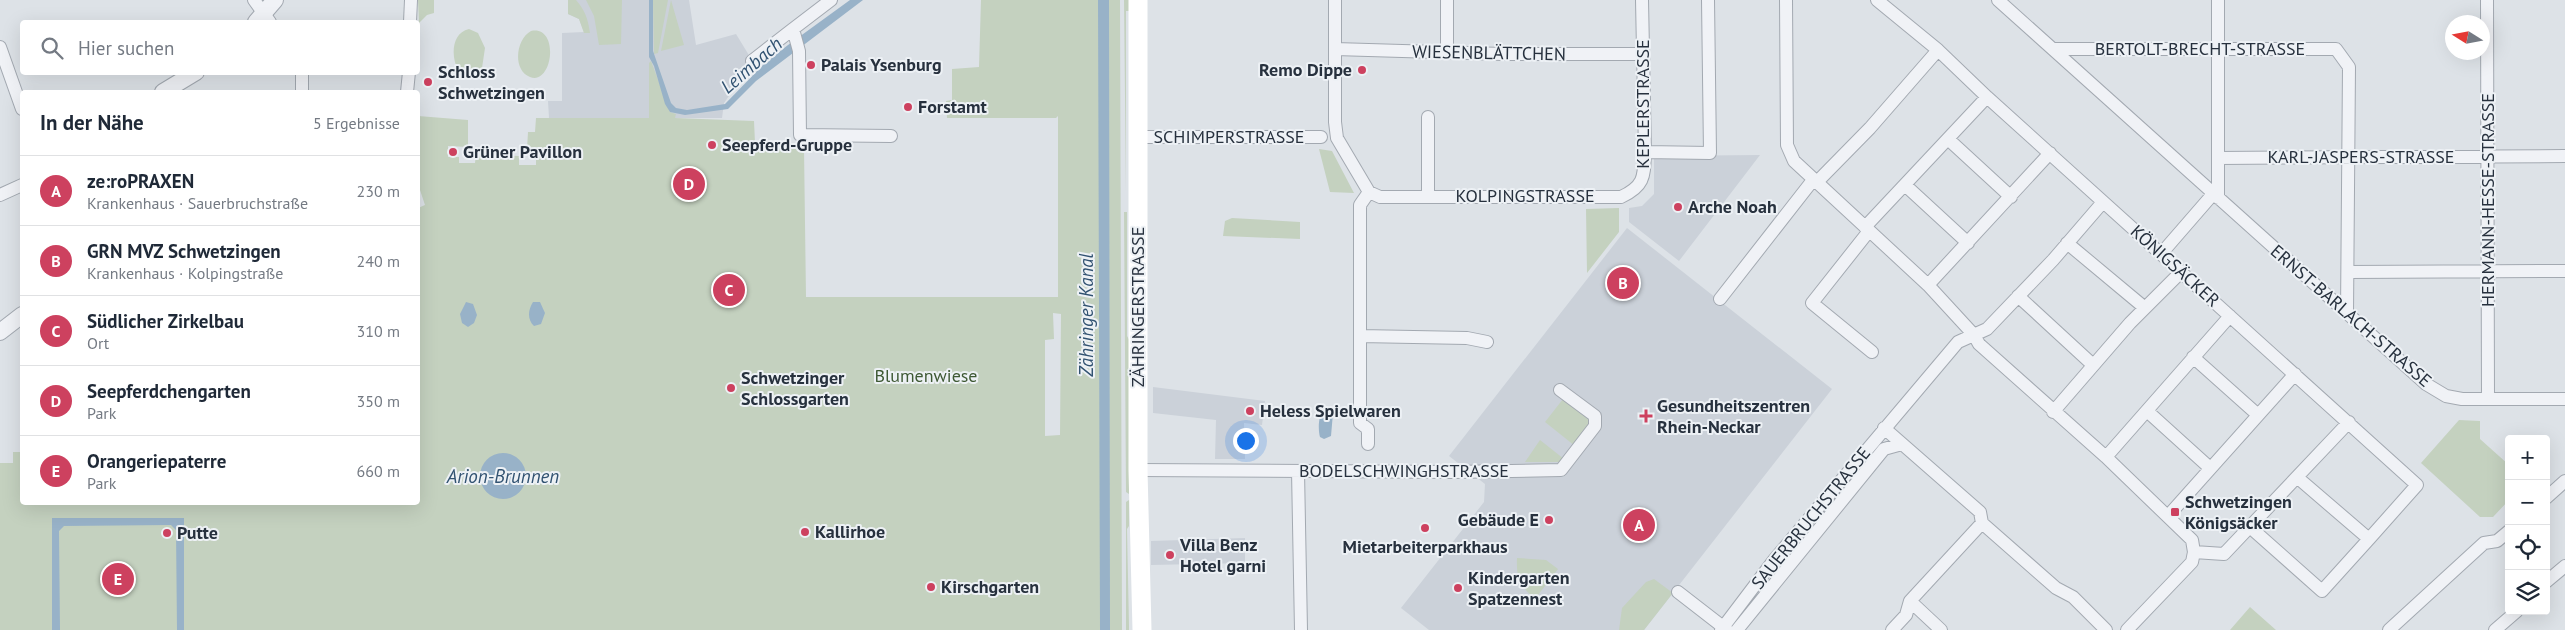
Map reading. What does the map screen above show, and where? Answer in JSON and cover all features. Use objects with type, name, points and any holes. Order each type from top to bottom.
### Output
[{"type":"main road","name":"ZÄHRINGERSTRASSE","points":[[1138,0],[1139,625]]},
{"type":"street","points":[[254,0],[263,20]]},
{"type":"street","points":[[263,20],[275,0]]},
{"type":"street","points":[[410,20],[411,0]]},
{"type":"street","points":[[752,60],[796,40],[831,0]]},
{"type":"street","points":[[1334,0],[1334,122],[1337,138],[1369,192],[1360,205],[1360,336],[1467,338],[1487,342]]},
{"type":"street","points":[[1447,0],[1447,53]]},
{"type":"street","name":"KEPLERSTRASSE","points":[[1621,196],[1633,191],[1640,183],[1644,174],[1642,0]]},
{"type":"street","points":[[1645,152],[1710,153],[1708,0]]},
{"type":"street","points":[[1786,0],[1788,145],[1794,161],[1928,285],[1974,335],[1979,344],[2053,412],[2106,457],[2192,540],[2194,552],[2192,562],[2127,630]]},
{"type":"street","name":"KÖNIGSÄCKER","points":[[1877,0],[1938,50],[1987,97],[2417,484],[2322,591],[2251,528]]},
{"type":"street","name":"ERNST-BARLACH-STRASSE","points":[[1998,0],[2348,314],[2437,391],[2457,398],[2565,399]]},
{"type":"street","points":[[2167,247],[2216,196],[2218,158],[2218,0]]},
{"type":"street","name":"HERMANN-HESSE-STRASSE","points":[[2487,0],[2488,399]]},
{"type":"street","points":[[796,40],[800,135],[891,136]]},
{"type":"street","points":[[0,47],[20,102]]},
{"type":"street","name":"WIESENBLÄTTCHEN","points":[[1334,49],[1447,53],[1643,54]]},
{"type":"street","name":"BERTOLT-BRECHT-STRASSE","points":[[2053,49],[2336,49],[2344,57],[2349,67],[2350,157]]},
{"type":"street","points":[[1720,299],[1815,181],[1870,128],[1938,50]]},
{"type":"street","points":[[166,90],[191,75]]},
{"type":"street","points":[[302,75],[302,90]]},
{"type":"street","points":[[407,90],[409,75]]},
{"type":"street","points":[[1872,352],[1812,304],[1867,229],[1904,186],[1987,97]]},
{"type":"street","points":[[1428,117],[1428,196]]},
{"type":"street","name":"SCHIMPERSTRASSE","points":[[1138,137],[1320,136]]},
{"type":"street","points":[[1948,140],[2010,197]]},
{"type":"street","points":[[1928,285],[2050,153]]},
{"type":"street","name":"KARL-JASPERS-STRASSE","points":[[2218,158],[2565,156]]},
{"type":"street","points":[[2348,314],[2350,157]]},
{"type":"street","points":[[0,195],[20,186]]},
{"type":"street","points":[[1904,186],[1968,243]]},
{"type":"street","name":"KOLPINGSTRASSE","points":[[1369,192],[1380,197],[1621,196]]},
{"type":"street","name":"SAUERBRUCHSTRASSE","points":[[1678,592],[1724,629],[1884,428],[1958,342],[1988,328],[2104,202]]},
{"type":"street","points":[[2067,243],[2145,308]]},
{"type":"street","points":[[2053,412],[2145,308],[2182,271]]},
{"type":"street","points":[[2348,272],[2565,271]]},
{"type":"street","points":[[2018,296],[2094,365]]},
{"type":"street","points":[[2106,457],[2230,316]]},
{"type":"street","points":[[0,332],[20,317]]},
{"type":"street","name":"BODELSCHWINGHSTRASSE","points":[[1360,336],[1360,423],[1368,429],[1368,444]]},
{"type":"street","points":[[2193,357],[2258,415]]},
{"type":"street","points":[[2168,516],[2295,374]]},
{"type":"street","name":"BODELSCHWINGHSTRASSE","points":[[1138,470],[1560,470],[1595,426],[1596,420],[1595,416],[1560,390]]},
{"type":"street","points":[[2147,411],[2210,468]]},
{"type":"street","points":[[2194,552],[2224,554],[2251,528],[2349,422]]},
{"type":"street","points":[[1884,428],[1980,512],[1982,523],[2056,588],[2073,597],[2106,630]]},
{"type":"street","name":"SAUERBRUCHSTRASSE","points":[[1737,630],[1884,449],[1902,444]]},
{"type":"street","points":[[1298,471],[1301,630]]},
{"type":"street","points":[[2298,478],[2369,540]]},
{"type":"street","points":[[2550,494],[2565,481]]},
{"type":"street","points":[[1892,630],[1906,615],[1910,601],[1982,523]]},
{"type":"street","points":[[2389,630],[2484,543],[2497,542],[2505,535]]},
{"type":"street","points":[[2550,579],[2565,566]]},
{"type":"street","points":[[1910,601],[1941,630]]},
{"type":"street","points":[[2495,630],[2512,615]]},
{"type":"shaded area","points":[[568,0],[689,0],[696,45],[736,34],[758,70],[731,93],[724,103],[722,118],[549,118],[548,101],[562,101],[562,33],[584,32],[579,19],[568,14]]},
{"type":"shaded area","name":"Arche Noah","points":[[1760,155],[1679,261],[1629,222],[1629,208],[1642,206],[1654,194],[1654,156]]},
{"type":"shaded area","name":"Gesundheitszentren Rhein-Neckar","points":[[1627,228],[1832,389],[1644,630],[1429,630],[1401,608],[1484,502],[1485,484],[1449,456]]},
{"type":"shaded area","points":[[1153,387],[1265,401],[1262,425],[1244,423],[1245,459],[1215,459],[1216,420],[1153,413]]},
{"type":"shaded area","points":[[1245,538],[1245,563],[1151,565],[1151,541]]},
{"type":"green space","points":[[418,0],[434,0],[434,13],[427,15],[420,22]]},
{"type":"green space","points":[[568,0],[576,0],[582,7],[590,33],[584,33],[579,19],[568,14]]},
{"type":"green space","points":[[586,0],[622,0],[621,44],[599,45],[594,16]]},
{"type":"green space","points":[[653,0],[668,0],[658,53],[654,54]]},
{"type":"green space","points":[[671,0],[684,45],[661,51]]},
{"type":"green space","name":"Schwetzinger Schlossgarten","points":[[981,0],[1120,0],[1122,630],[0,630],[0,463],[13,463],[13,452],[20,452],[20,505],[420,505],[420,207],[425,205],[420,190],[420,116],[468,120],[468,147],[448,146],[448,157],[459,157],[459,163],[475,163],[476,154],[519,156],[519,165],[536,165],[536,149],[527,149],[528,132],[535,132],[536,118],[649,118],[649,63],[651,61],[670,112],[676,114],[675,118],[754,121],[755,143],[795,143],[795,148],[804,148],[806,297],[1058,297],[1058,116],[1056,118],[947,118],[946,101],[952,100],[952,69],[979,67]],"holes":[[[1053,313],[1061,314],[1060,435],[1045,436],[1045,340],[1054,339]]]},
{"type":"green space","points":[[1124,0],[1130,0],[1130,11],[1126,11],[1126,192]]},
{"type":"green space","points":[[469,29],[478,33],[485,48],[482,68],[470,78],[458,70],[454,59],[456,40],[463,31]]},
{"type":"green space","points":[[531,31],[540,32],[546,37],[549,45],[548,65],[544,73],[538,77],[530,77],[524,73],[518,61],[519,47],[526,35]]},
{"type":"green space","points":[[1319,149],[1332,151],[1354,193],[1330,192]]},
{"type":"green space","points":[[1619,208],[1619,232],[1587,273],[1586,209]]},
{"type":"green space","points":[[1124,212],[1127,212],[1127,336],[1131,343],[1129,494],[1126,492]]},
{"type":"green space","points":[[1232,218],[1300,222],[1300,239],[1223,236],[1225,221]]},
{"type":"green space","points":[[1563,399],[1589,416],[1591,421],[1575,446],[1545,422]]},
{"type":"green space","points":[[2459,420],[2480,421],[2480,439],[2505,461],[2505,504],[2493,517],[2480,517],[2421,463]]},
{"type":"green space","points":[[1540,440],[1564,459],[1562,462],[1525,462]]},
{"type":"green space","points":[[1129,500],[1129,526],[1127,529],[1129,630],[1126,630],[1126,502]]},
{"type":"green space","points":[[1517,558],[1546,560],[1558,569],[1535,599],[1522,586],[1517,571]]},
{"type":"green space","points":[[1654,579],[1673,593],[1644,630],[1619,630],[1622,608],[1646,582]]},
{"type":"green space","points":[[2250,607],[2276,630],[2230,630]]},
{"type":"water","points":[[649,0],[653,0],[653,51],[671,103],[676,108],[687,110],[725,104],[764,64],[788,45],[850,0],[863,0],[756,81],[728,109],[685,115],[670,112],[665,104],[654,66],[649,57]]},
{"type":"water","points":[[1098,0],[1109,0],[1110,630],[1100,630]]},
{"type":"water","points":[[466,302],[473,304],[477,315],[474,323],[468,327],[462,323],[460,314]]},
{"type":"water","points":[[533,302],[540,302],[545,313],[541,324],[534,326],[529,314]]},
{"type":"water","points":[[1330,409],[1333,413],[1331,436],[1324,439],[1320,437],[1320,419],[1324,410]]},
{"type":"water","name":"Arion-Brunnen","points":[[503,453],[516,457],[522,463],[526,476],[522,489],[516,495],[503,499],[490,495],[484,489],[480,476],[484,463],[490,457]]},
{"type":"water","points":[[52,518],[184,518],[184,630],[177,630],[176,530],[171,525],[64,526],[59,531],[60,630],[52,630]]},
{"type":"place","name":"Palais Ysenburg","points":[[811,65]]},
{"type":"place","name":"Remo Dippe","points":[[1362,70]]},
{"type":"place","name":"Schloss Schwetzingen","points":[[428,82]]},
{"type":"place","name":"Forstamt","points":[[908,107]]},
{"type":"place","name":"Seepferd-Gruppe","points":[[712,145]]},
{"type":"place","name":"Grüner Pavillon","points":[[453,152]]},
{"type":"place","name":"Seepferdchengarten","points":[[689,184]]},
{"type":"place","name":"Arche Noah","points":[[1678,207]]},
{"type":"place","name":"GRN MVZ Schwetzingen","points":[[1623,283]]},
{"type":"place","name":"Südlicher Zirkelbau","points":[[729,290]]},
{"type":"place","name":"Schwetzinger Schlossgarten","points":[[731,388]]},
{"type":"place","name":"Heless Spielwaren","points":[[1250,411]]},
{"type":"place","name":"Gesundheitszentren Rhein-Neckar","points":[[1646,416]]},
{"type":"place","name":"Schwetzingen Königsäcker","points":[[2175,512]]},
{"type":"place","name":"Gebäude E","points":[[1549,520]]},
{"type":"place","name":"ze:roPRAXEN","points":[[1639,525]]},
{"type":"place","name":"Mietarbeiterparkhaus","points":[[1425,528]]},
{"type":"place","name":"Kallirhoe","points":[[805,532]]},
{"type":"place","name":"Putte","points":[[167,533]]},
{"type":"place","name":"Villa Benz Hotel garni","points":[[1170,555]]},
{"type":"place","name":"Orangeriepaterre","points":[[118,579]]},
{"type":"place","name":"Kirschgarten","points":[[931,587]]},
{"type":"place","name":"Kindergarten Spatzennest","points":[[1458,588]]},
{"type":"water label","name":"Leimbach","points":[[751,65]]},
{"type":"water label","name":"Zähringer Kanal","points":[[1086,315]]},
{"type":"park label","name":"Blumenwiese","points":[[926,376]]}]
